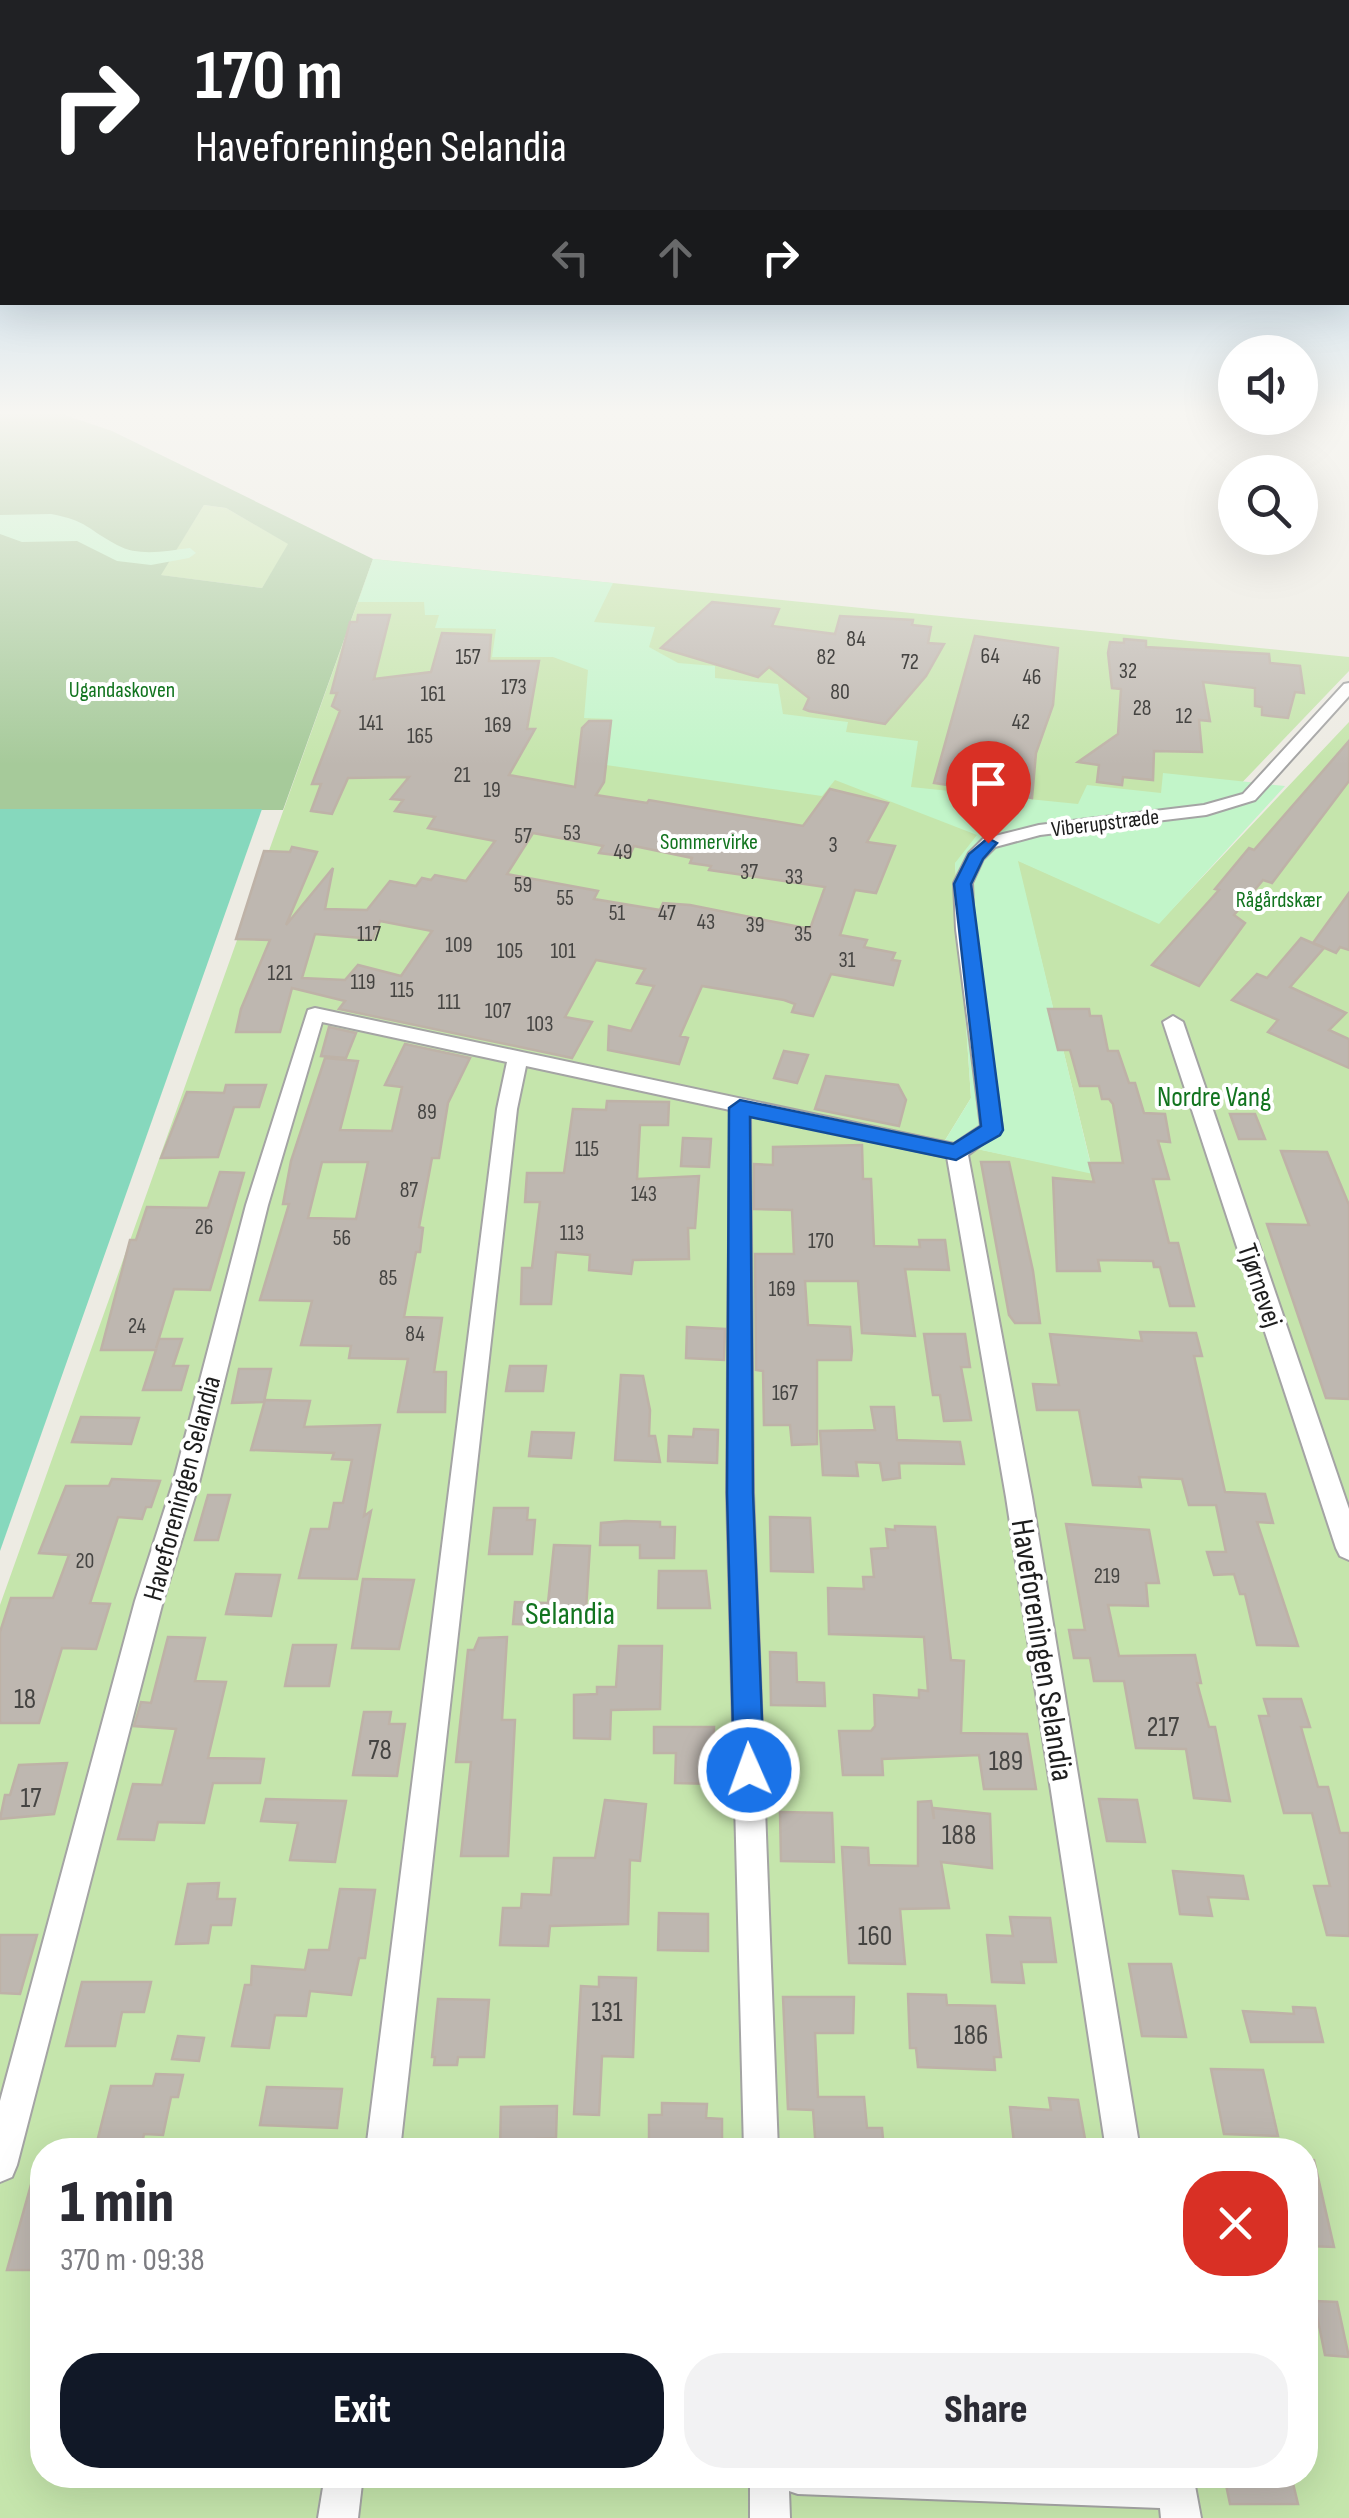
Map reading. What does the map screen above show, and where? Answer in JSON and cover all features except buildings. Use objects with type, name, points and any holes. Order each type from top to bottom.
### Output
[{"type":"street","name":"Viberupstræde","points":[[956,1152],[992,1130],[962,884],[975,858],[988,843],[1039,830],[1206,810],[1249,797],[1349,688]]},
{"type":"street","name":"Haveforeningen Selandia","points":[[0,2165],[149,1601],[186,1483],[257,1205],[314,1014],[956,1152],[1022,1516],[1120,2138]]},
{"type":"street","name":"Tjørnevej","points":[[1173,1022],[1349,1548]]},
{"type":"street","points":[[384,2138],[464,1487],[471,1395],[507,1110],[518,1059]]},
{"type":"street","points":[[740,1108],[740,1493],[761,2138]]},
{"type":"street","points":[[338,2518],[342,2488]]},
{"type":"street","points":[[769,2488],[770,2518]]},
{"type":"street","points":[[1057,2488],[1177,2494]]},
{"type":"green space","name":"Ugandaskoven","points":[[0,531],[188,531],[161,575],[262,588],[288,544],[265,531],[315,531],[373,559],[283,810],[0,809]]},
{"type":"green space","points":[[0,531],[93,531],[134,551],[190,548],[196,553],[189,558],[151,565],[117,561],[77,541],[22,542],[0,534]]},
{"type":"green space","points":[[188,531],[265,531],[289,544],[262,588],[160,575]]},
{"type":"green space","name":"Selandia","points":[[373,559],[1349,657],[1349,671],[1233,792],[955,863],[971,1098],[944,1142],[1093,1173],[1017,860],[1159,923],[1349,722],[1349,2518],[0,2518],[0,1605]]},
{"type":"green space","points":[[373,559],[613,583],[594,622],[655,627],[649,647],[678,663],[715,666],[715,678],[778,684],[783,714],[848,722],[846,732],[918,741],[911,787],[1078,804],[1087,785],[1161,793],[1163,773],[1285,786],[1159,924],[1018,861],[1093,1174],[944,1142],[971,1098],[955,863],[977,835],[835,780],[822,796],[606,765],[612,719],[584,718],[588,670],[553,657],[492,657],[496,629],[435,628],[439,615],[425,615],[424,602],[358,602]]},
{"type":"green space","points":[[0,809],[262,809],[0,1551]]},
{"type":"route","points":[[749,1770],[740,1493],[740,1108],[956,1152],[992,1130],[962,884],[988,843]]},
{"type":"park label","name":"Sommervirke","points":[[709,841]]},
{"type":"park label","name":"Rågårdskær","points":[[1279,899]]},
{"type":"park label","name":"Nordre Vang","points":[[1214,1096]]}]
